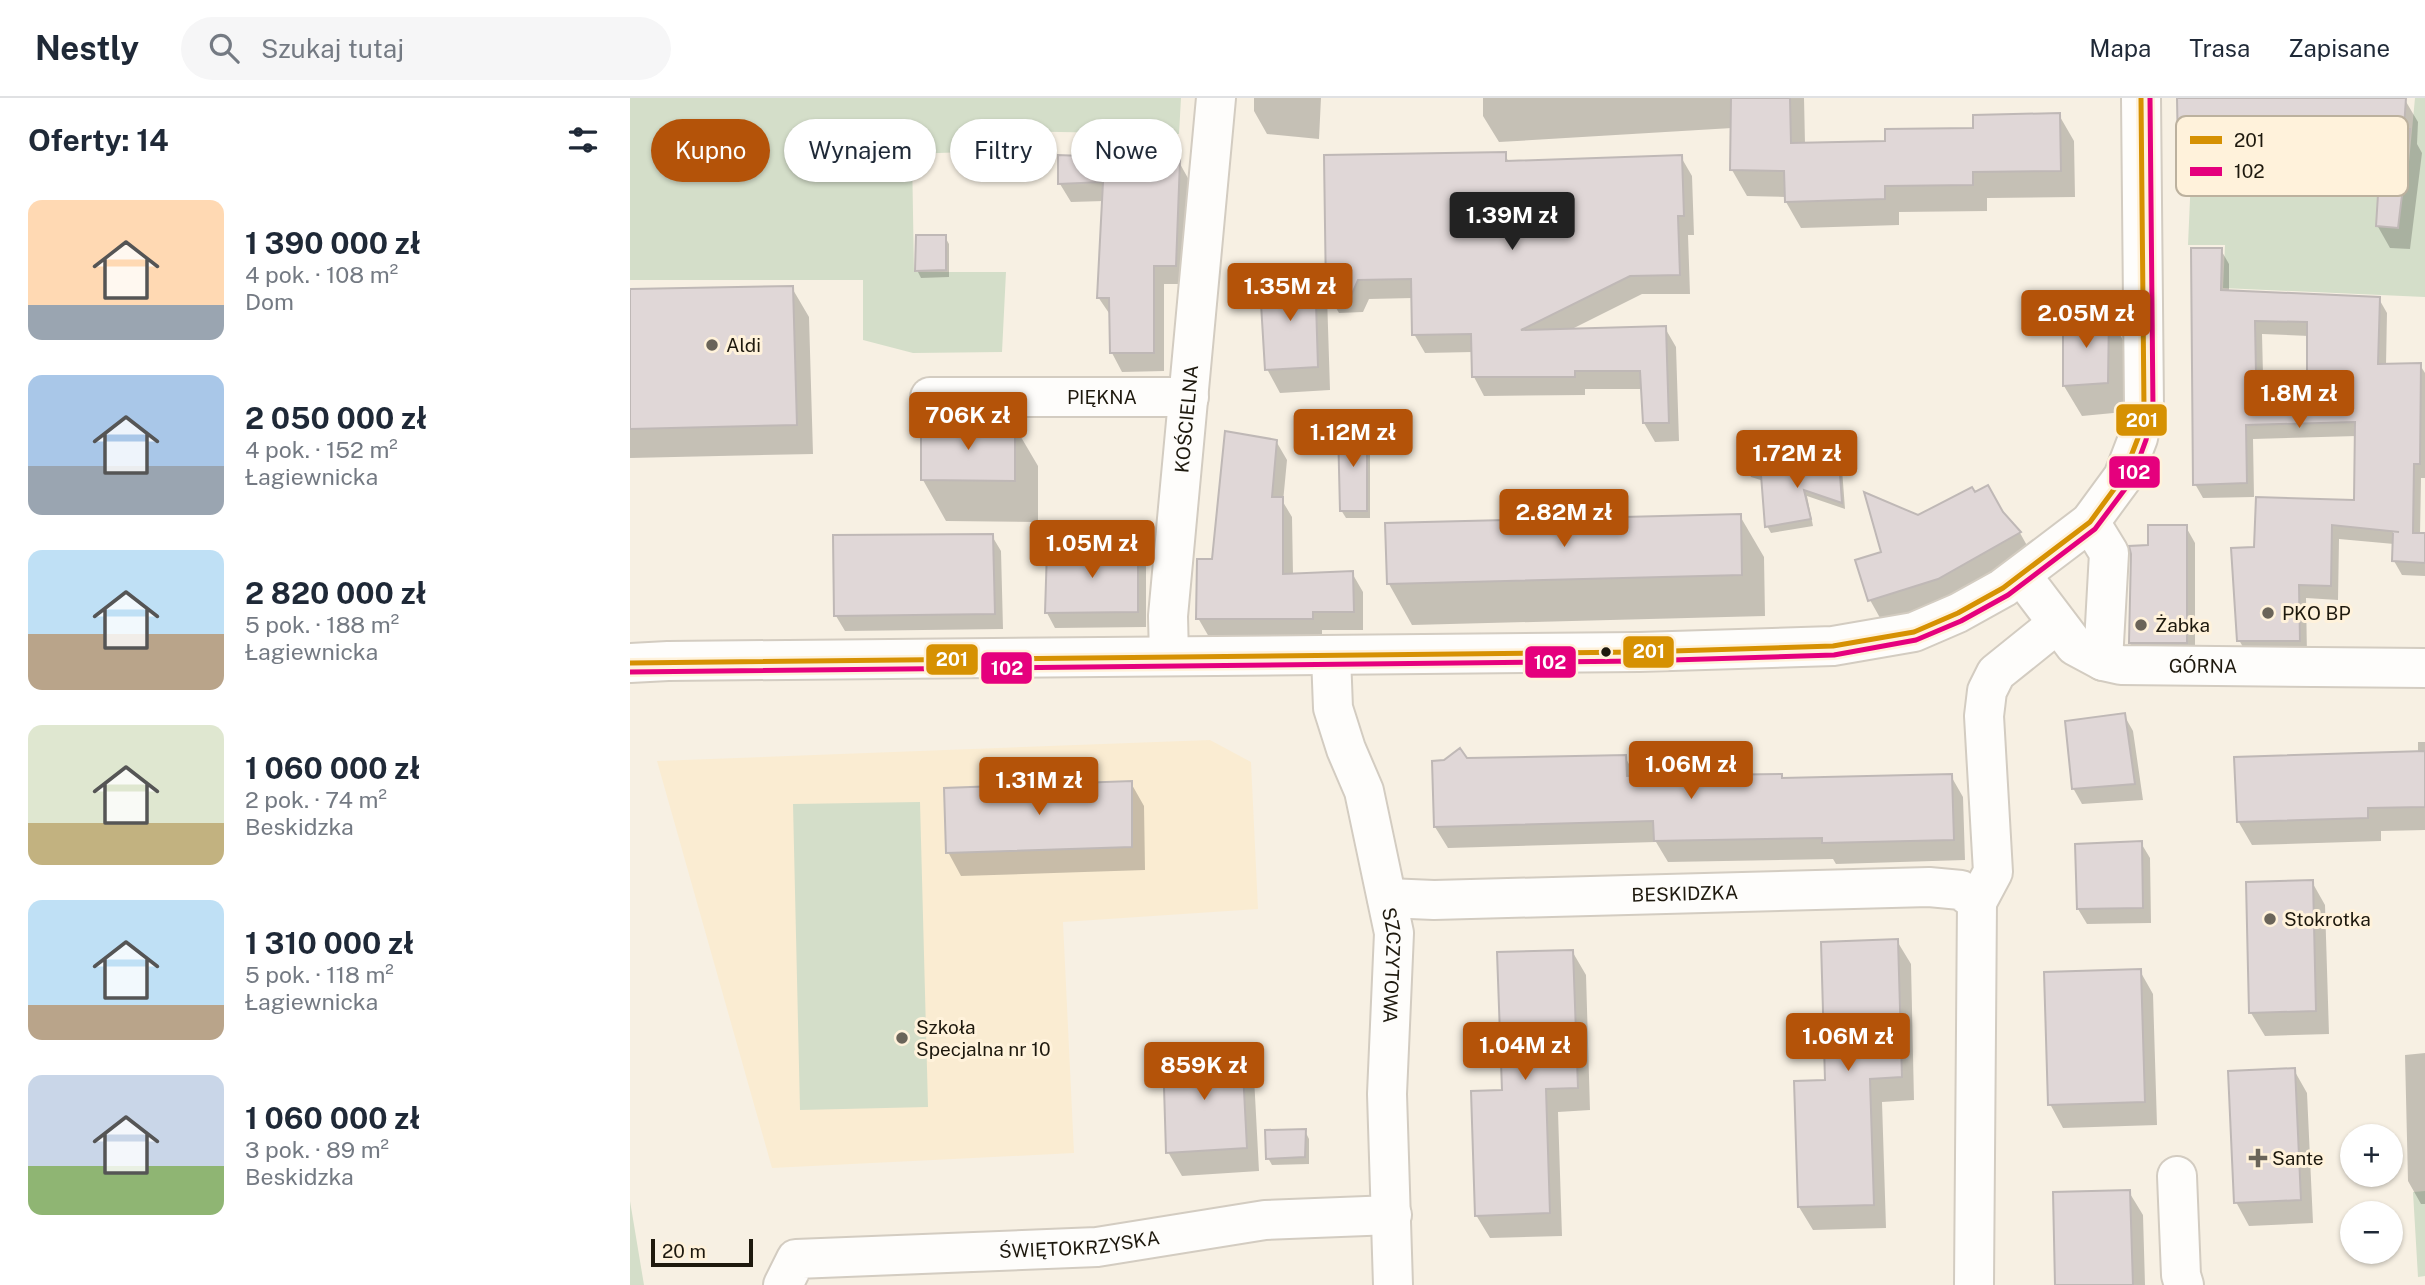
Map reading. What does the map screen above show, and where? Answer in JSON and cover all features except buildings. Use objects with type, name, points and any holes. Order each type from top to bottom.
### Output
[{"type":"street","name":"KOŚCIELNA","points":[[1169,656],[1168,616],[1216,98]]},
{"type":"street","points":[[630,663],[1547,654],[1833,646],[1914,632],[1958,613],[2022,576],[2090,522],[2123,477],[2138,438],[2144,408],[2141,98]]},
{"type":"street","name":"PIĘKNA","points":[[930,397],[1189,397]]},
{"type":"street","points":[[2090,522],[2109,553],[2103,661]]},
{"type":"street","name":"GÓRNA","points":[[2022,576],[2075,646],[2103,661],[2120,665],[2425,668]]},
{"type":"street","points":[[1974,1285],[1977,902],[1993,873],[1984,716],[1987,691],[1996,673],[2057,624]]},
{"type":"street","name":"SZCZYTOWA","points":[[1331,656],[1332,708],[1364,791],[1394,933],[1387,1094],[1393,1285]]},
{"type":"street","name":"BESKIDZKA","points":[[1387,898],[1434,900],[1929,887],[1961,890],[1977,902]]},
{"type":"street","points":[[2177,1176],[2181,1275],[2184,1285]]},
{"type":"street","name":"ŚWIĘTOKRZYSKA","points":[[783,1285],[796,1259],[1097,1247],[1265,1220],[1392,1214]]},
{"type":"shaded area","name":"Szkoła Specjalna nr 10","points":[[1210,740],[1251,762],[1258,909],[1063,922],[1074,1153],[772,1168],[657,761]]},
{"type":"green space","points":[[630,98],[1181,98],[1180,119],[1071,119],[1071,132],[1057,132],[1057,119],[950,119],[950,153],[936,153],[936,119],[784,119],[784,182],[912,182],[914,272],[1006,272],[1002,352],[913,353],[863,340],[863,280],[630,280]]},
{"type":"green space","points":[[2415,98],[2425,98],[2425,297],[2223,288],[2225,245],[2188,245],[2190,196],[2408,196]]},
{"type":"green space","points":[[920,802],[928,1107],[800,1110],[793,804]]},
{"type":"green space","points":[[2425,1191],[2425,1276],[2418,1277],[2413,1192]]},
{"type":"green space","points":[[630,1201],[644,1285],[630,1285]]},
{"type":"transit line","name":"201","points":[[630,663],[1639,652],[1833,646],[1914,632],[1958,613],[2003,588],[2090,522],[2123,477],[2138,438],[2144,408],[2141,98]]},
{"type":"transit line","name":"102","points":[[630,672],[1639,661],[1834,655],[1916,640],[1961,621],[2008,595],[2095,529],[2131,481],[2146,440],[2153,409],[2150,98]]},
{"type":"place","name":"Aldi","points":[[712,345]]},
{"type":"place","name":"PKO BP","points":[[2268,613]]},
{"type":"place","name":"Żabka","points":[[2141,625]]},
{"type":"place","name":"Stokrotka","points":[[2270,919]]},
{"type":"place","name":"Szkoła Specjalna nr 10","points":[[902,1038]]},
{"type":"place","name":"Sante","points":[[2258,1158]]}]
